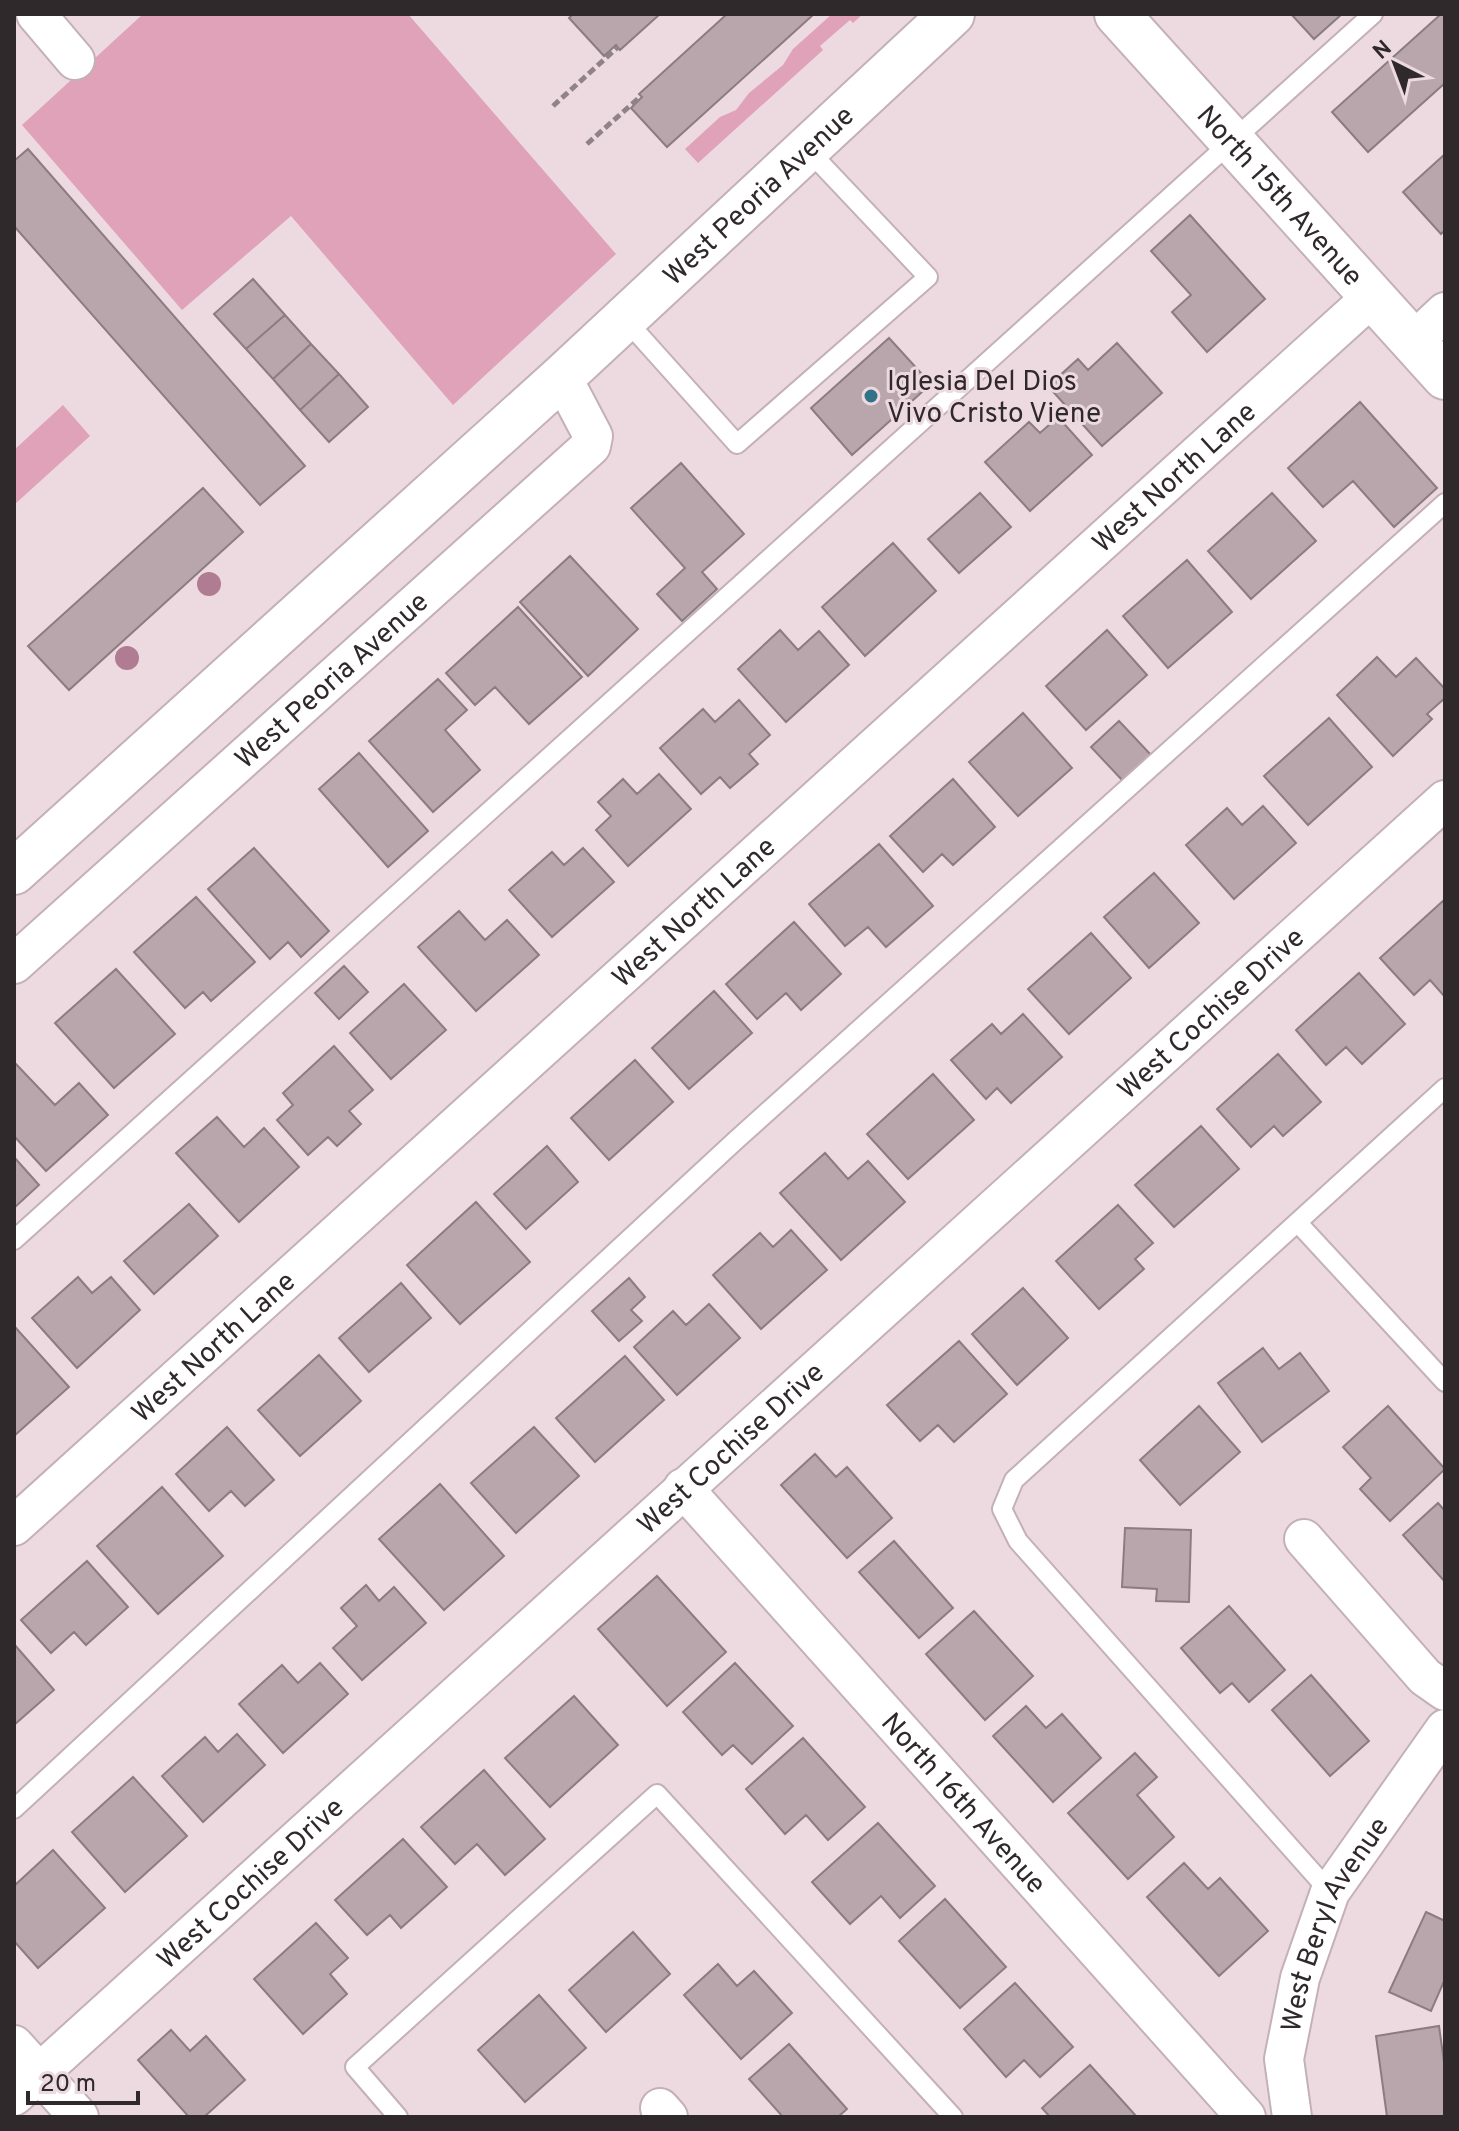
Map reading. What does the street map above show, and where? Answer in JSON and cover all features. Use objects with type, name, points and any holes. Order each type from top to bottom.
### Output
[{"type":"main road","name":"West Peoria Avenue","points":[[14,872],[562,377],[952,14]]},
{"type":"main road","name":"North 15th Avenue","points":[[1117,14],[1445,377]]},
{"type":"street","points":[[36,14],[75,60]]},
{"type":"street","name":"West North Lane","points":[[14,1526],[1373,296]]},
{"type":"street","points":[[1413,342],[1445,312]]},
{"type":"street","name":"West Peoria Avenue","points":[[14,964],[591,446],[593,436],[562,377]]},
{"type":"street","name":"West Cochise Drive","points":[[27,2085],[1445,800]]},
{"type":"street","name":"North 16th Avenue","points":[[683,1488],[1246,2117]]},
{"type":"street","points":[[1304,1539],[1425,1677],[1445,1691]]},
{"type":"street","name":"West Beryl Avenue","points":[[1279,2113],[1284,2059],[1300,1978],[1330,1892],[1445,1729]]},
{"type":"street","points":[[14,2045],[27,2085],[79,2117]]},
{"type":"lane","points":[[14,1240],[1373,14]]},
{"type":"lane","points":[[624,318],[737,444],[928,277],[808,150]]},
{"type":"lane","points":[[14,1809],[735,1141],[1445,503]]},
{"type":"lane","points":[[1330,1892],[1018,1541],[1002,1509],[1014,1480],[1445,1088]]},
{"type":"lane","points":[[1298,1223],[1445,1382]]},
{"type":"lane","points":[[398,2117],[355,2067],[657,1794],[953,2117]]},
{"type":"path","points":[[553,106],[618,47]]},
{"type":"path","points":[[587,144],[641,96]]},
{"type":"shaded area","points":[[143,14],[408,14],[616,254],[453,405],[291,216],[182,310],[22,125]]},
{"type":"shaded area","points":[[832,14],[863,14],[853,23],[850,20],[820,46],[823,50],[698,163],[685,149],[720,117],[736,110],[749,93],[783,65],[793,49]]},
{"type":"shaded area","points":[[63,405],[90,436],[14,505],[14,450]]},
{"type":"building","points":[[573,14],[660,14],[620,50],[616,45],[604,56],[569,18]]},
{"type":"building","points":[[727,14],[814,14],[667,147],[631,108],[642,97],[639,94]]},
{"type":"building","points":[[1291,14],[1342,14],[1314,39]]},
{"type":"building","points":[[1441,14],[1445,14],[1445,83],[1368,152],[1332,112]]},
{"type":"building","points":[[28,149],[305,466],[260,505],[14,226],[14,161]]},
{"type":"building","points":[[1445,154],[1445,230],[1441,234],[1403,192]]},
{"type":"building","points":[[1190,215],[1265,299],[1207,352],[1172,312],[1191,295],[1151,251]]},
{"type":"building","points":[[253,279],[285,315],[246,349],[214,314]]},
{"type":"building","points":[[285,315],[311,344],[273,379],[246,349]]},
{"type":"building","name":"Iglesia Del Dios Vivo Cristo Viene","points":[[889,338],[931,384],[852,455],[811,408]]},
{"type":"building","points":[[1117,343],[1162,393],[1102,446],[1048,386],[1078,359],[1088,370]]},
{"type":"building","points":[[311,344],[339,374],[300,410],[273,379]]},
{"type":"building","points":[[339,374],[368,407],[329,442],[300,410]]},
{"type":"building","points":[[1360,402],[1437,488],[1394,527],[1353,481],[1323,507],[1288,468]]},
{"type":"building","points":[[1058,417],[1092,455],[1030,511],[985,462],[1029,422],[1040,433]]},
{"type":"building","points":[[681,463],[744,534],[702,572],[717,589],[682,621],[657,594],[685,568],[631,508]]},
{"type":"building","points":[[203,488],[243,532],[69,690],[28,646]]},
{"type":"building","points":[[980,493],[1011,527],[959,573],[928,539]]},
{"type":"building","points":[[1272,493],[1316,541],[1251,599],[1208,551]]},
{"type":"building","points":[[893,543],[936,591],[865,656],[822,607]]},
{"type":"building","points":[[570,556],[638,629],[588,676],[520,602]]},
{"type":"building","points":[[1187,560],[1232,612],[1168,668],[1123,616]]},
{"type":"building","points":[[518,607],[582,677],[529,724],[495,687],[475,705],[446,673]]},
{"type":"building","points":[[780,630],[798,650],[819,631],[849,665],[786,722],[738,669]]},
{"type":"building","points":[[1107,630],[1147,675],[1086,730],[1046,686]]},
{"type":"building","points":[[1377,657],[1396,677],[1416,658],[1445,689],[1445,698],[1427,714],[1432,719],[1393,756],[1337,695]]},
{"type":"building","points":[[438,679],[467,710],[445,730],[480,770],[433,812],[369,741]]},
{"type":"building","points":[[739,700],[770,735],[749,754],[758,764],[730,788],[720,777],[701,794],[660,748],[703,709],[715,722]]},
{"type":"building","points":[[1023,713],[1072,768],[1018,816],[969,762]]},
{"type":"building","points":[[1329,718],[1372,767],[1308,825],[1264,776]]},
{"type":"building","points":[[1119,721],[1151,755],[1123,781],[1091,747]]},
{"type":"building","points":[[359,753],[428,831],[388,867],[319,789]]},
{"type":"building","points":[[659,774],[691,809],[628,866],[596,830],[611,816],[598,802],[623,779],[637,794]]},
{"type":"building","points":[[953,779],[995,827],[953,865],[942,854],[923,872],[890,836]]},
{"type":"building","points":[[1263,806],[1296,843],[1234,899],[1186,845],[1227,808],[1242,825]]},
{"type":"building","points":[[879,844],[933,906],[886,947],[868,927],[845,946],[809,904]]},
{"type":"building","points":[[254,848],[329,931],[301,957],[288,942],[270,959],[208,889]]},
{"type":"building","points":[[583,848],[614,882],[552,937],[509,890],[552,852],[564,865]]},
{"type":"building","points":[[1154,873],[1199,923],[1149,968],[1104,917]]},
{"type":"building","points":[[196,897],[255,962],[211,1001],[203,992],[185,1008],[134,952]]},
{"type":"building","points":[[1444,900],[1445,997],[1430,980],[1414,995],[1380,958]]},
{"type":"building","points":[[459,911],[485,940],[507,920],[539,955],[476,1011],[418,947]]},
{"type":"building","points":[[794,922],[841,974],[801,1010],[786,993],[757,1019],[726,984]]},
{"type":"building","points":[[1091,933],[1131,978],[1069,1034],[1028,989]]},
{"type":"building","points":[[344,966],[368,992],[339,1019],[315,993]]},
{"type":"building","points":[[116,969],[175,1034],[114,1088],[55,1023]]},
{"type":"building","points":[[1359,973],[1405,1024],[1362,1064],[1346,1047],[1326,1065],[1296,1030]]},
{"type":"building","points":[[404,984],[446,1030],[391,1079],[350,1033]]},
{"type":"building","points":[[714,991],[752,1033],[689,1089],[652,1048]]},
{"type":"building","points":[[1023,1014],[1062,1057],[1011,1103],[997,1088],[986,1099],[951,1060],[992,1024],[1001,1034]]},
{"type":"building","points":[[334,1046],[373,1090],[349,1111],[361,1124],[337,1146],[328,1137],[308,1155],[277,1120],[293,1105],[283,1093]]},
{"type":"building","points":[[1278,1054],[1321,1102],[1283,1136],[1274,1126],[1251,1147],[1217,1109]]},
{"type":"building","points":[[635,1060],[673,1102],[609,1160],[571,1118]]},
{"type":"building","points":[[14,1062],[55,1105],[79,1083],[108,1115],[46,1171],[14,1136]]},
{"type":"building","points":[[933,1074],[974,1120],[908,1179],[867,1134]]},
{"type":"building","points":[[217,1117],[244,1147],[264,1128],[299,1167],[239,1222],[176,1153]]},
{"type":"building","points":[[1201,1126],[1239,1169],[1174,1227],[1135,1185]]},
{"type":"building","points":[[547,1146],[578,1182],[526,1229],[494,1194]]},
{"type":"building","points":[[825,1153],[848,1179],[868,1161],[905,1202],[841,1260],[780,1193]]},
{"type":"building","points":[[14,1157],[39,1185],[14,1208]]},
{"type":"building","points":[[476,1202],[530,1262],[460,1324],[407,1265]]},
{"type":"building","points":[[189,1204],[218,1236],[154,1294],[124,1261]]},
{"type":"building","points":[[1118,1205],[1153,1243],[1135,1259],[1144,1269],[1099,1309],[1056,1261]]},
{"type":"building","points":[[791,1230],[827,1270],[761,1329],[713,1275],[760,1233],[773,1247]]},
{"type":"building","points":[[78,1277],[92,1293],[111,1277],[140,1310],[77,1368],[32,1318]]},
{"type":"building","points":[[629,1278],[645,1297],[631,1310],[642,1321],[619,1341],[592,1311]]},
{"type":"building","points":[[401,1283],[431,1318],[369,1372],[339,1338]]},
{"type":"building","points":[[1023,1288],[1068,1338],[1017,1385],[972,1334]]},
{"type":"building","points":[[709,1304],[740,1338],[677,1395],[634,1347],[673,1311],[686,1325]]},
{"type":"building","points":[[14,1326],[69,1387],[14,1436]]},
{"type":"building","points":[[959,1341],[1007,1394],[954,1442],[938,1425],[920,1441],[887,1405]]},
{"type":"building","points":[[1263,1348],[1279,1369],[1300,1353],[1329,1391],[1262,1442],[1218,1383]]},
{"type":"building","points":[[319,1355],[361,1401],[300,1456],[258,1410]]},
{"type":"building","points":[[625,1356],[664,1400],[595,1462],[556,1418]]},
{"type":"building","points":[[1199,1406],[1240,1452],[1180,1505],[1140,1460]]},
{"type":"building","points":[[1388,1406],[1445,1469],[1390,1521],[1360,1489],[1371,1478],[1343,1447]]},
{"type":"building","points":[[227,1427],[274,1480],[245,1506],[231,1491],[209,1511],[176,1474]]},
{"type":"building","points":[[534,1427],[579,1476],[516,1533],[471,1483]]},
{"type":"building","points":[[815,1454],[836,1477],[847,1467],[892,1518],[847,1558],[781,1485]]},
{"type":"building","points":[[440,1484],[504,1556],[444,1610],[379,1539]]},
{"type":"building","points":[[162,1487],[223,1556],[158,1614],[97,1546]]},
{"type":"building","points":[[1438,1503],[1445,1511],[1445,1582],[1403,1535]]},
{"type":"building","points":[[1125,1528],[1191,1530],[1189,1602],[1156,1601],[1157,1589],[1122,1587]]},
{"type":"building","points":[[894,1541],[953,1608],[919,1638],[859,1572]]},
{"type":"building","points":[[87,1561],[128,1607],[86,1645],[74,1632],[51,1653],[21,1620]]},
{"type":"building","points":[[657,1576],[726,1652],[667,1706],[598,1629]]},
{"type":"building","points":[[366,1585],[379,1601],[394,1587],[426,1623],[362,1680],[333,1648],[357,1626],[341,1608]]},
{"type":"building","points":[[1229,1606],[1285,1670],[1249,1702],[1232,1683],[1220,1693],[1181,1648]]},
{"type":"building","points":[[974,1611],[1033,1676],[985,1720],[926,1654]]},
{"type":"building","points":[[14,1644],[54,1690],[14,1725]]},
{"type":"building","points":[[320,1663],[348,1694],[283,1753],[239,1704],[282,1665],[298,1683]]},
{"type":"building","points":[[735,1663],[793,1726],[752,1764],[733,1745],[722,1755],[683,1712]]},
{"type":"building","points":[[1311,1675],[1369,1741],[1330,1776],[1272,1710]]},
{"type":"building","points":[[574,1696],[618,1745],[550,1807],[505,1758]]},
{"type":"building","points":[[1026,1706],[1046,1728],[1062,1714],[1101,1758],[1053,1802],[993,1736]]},
{"type":"building","points":[[237,1734],[265,1765],[203,1822],[162,1776],[205,1737],[218,1752]]},
{"type":"building","points":[[803,1738],[865,1807],[828,1840],[806,1815],[785,1834],[746,1789]]},
{"type":"building","points":[[1135,1753],[1157,1777],[1137,1795],[1174,1837],[1128,1879],[1068,1813]]},
{"type":"building","points":[[484,1770],[545,1839],[505,1875],[477,1844],[455,1864],[421,1827]]},
{"type":"building","points":[[133,1777],[187,1836],[125,1892],[72,1832]]},
{"type":"building","points":[[878,1823],[935,1886],[900,1918],[881,1896],[850,1924],[812,1882]]},
{"type":"building","points":[[403,1839],[447,1887],[401,1928],[390,1915],[367,1935],[335,1900]]},
{"type":"building","points":[[53,1850],[105,1908],[38,1968],[14,1941],[14,1886]]},
{"type":"building","points":[[1184,1863],[1208,1889],[1220,1878],[1268,1931],[1219,1976],[1147,1897]]},
{"type":"building","points":[[945,1899],[1006,1967],[960,2008],[899,1941]]},
{"type":"building","points":[[1426,1912],[1445,1921],[1445,1979],[1431,2011],[1389,1992]]},
{"type":"building","points":[[316,1923],[348,1958],[330,1974],[347,1994],[303,2034],[254,1979]]},
{"type":"building","points":[[633,1932],[670,1974],[606,2032],[569,1990]]},
{"type":"building","points":[[718,1964],[737,1986],[754,1971],[792,2013],[741,2059],[684,1995]]},
{"type":"building","points":[[1015,1983],[1073,2047],[1040,2077],[1024,2060],[1006,2077],[964,2029]]},
{"type":"building","points":[[539,1995],[586,2048],[525,2102],[478,2050]]},
{"type":"building","points":[[1439,2026],[1445,2069],[1445,2117],[1387,2117],[1376,2036]]},
{"type":"building","points":[[171,2030],[190,2051],[206,2036],[245,2080],[204,2117],[189,2117],[138,2060]]},
{"type":"building","points":[[789,2044],[847,2109],[838,2117],[783,2117],[749,2079]]},
{"type":"building","points":[[1090,2065],[1137,2117],[1050,2117],[1042,2108]]},
{"type":"place","name":"Iglesia Del Dios Vivo Cristo Viene","points":[[871,396]]}]
